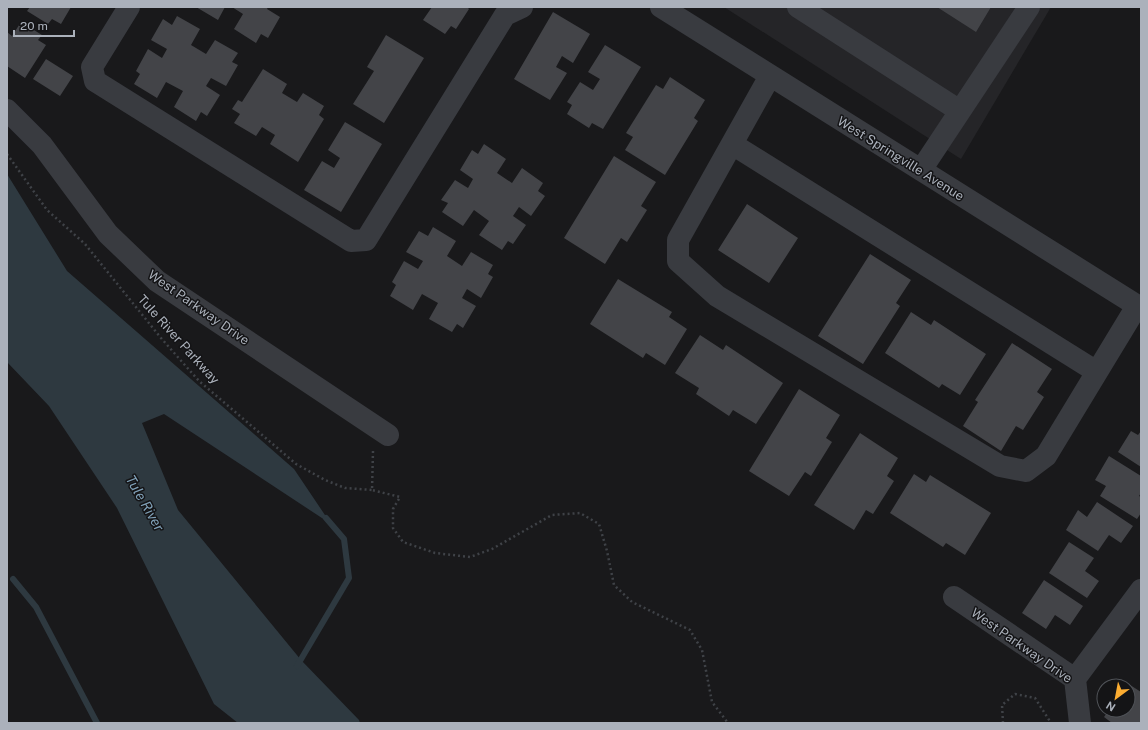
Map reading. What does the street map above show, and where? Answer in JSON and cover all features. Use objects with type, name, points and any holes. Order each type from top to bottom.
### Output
[{"type":"street","points":[[129,7],[92,67],[94,81],[351,241],[366,240],[511,10]]},
{"type":"street","name":"West Springville Avenue","points":[[661,7],[1139,307]]},
{"type":"street","points":[[798,7],[960,111]]},
{"type":"street","points":[[921,170],[1030,7]]},
{"type":"street","points":[[770,76],[678,240],[678,261],[717,296],[1000,466],[1026,471],[1046,456],[1097,372],[1139,307]]},
{"type":"street","name":"West Parkway Drive","points":[[7,110],[42,145],[108,234],[157,281],[381,440]]},
{"type":"street","points":[[732,144],[1097,372]]},
{"type":"street","points":[[1075,679],[1141,590]]},
{"type":"street","name":"West Parkway Drive","points":[[954,598],[1075,679],[1080,723]]},
{"type":"path","name":"Tule River Parkway","points":[[7,154],[48,210],[85,244],[161,338],[199,381],[296,464],[325,480],[345,488],[372,490],[400,497],[393,508],[392,528],[403,542],[435,553],[470,557],[492,549],[552,515],[580,513],[599,524],[607,551],[614,584],[632,602],[690,630],[702,650],[712,702],[728,723]]},
{"type":"path","points":[[372,490],[381,440]]},
{"type":"path","points":[[1004,723],[1002,705],[1015,694],[1035,698],[1051,723]]},
{"type":"shaded area","points":[[724,7],[1051,7],[961,159]]},
{"type":"water","name":"Tule River","points":[[7,174],[67,271],[294,469],[331,524],[164,414],[142,423],[178,510],[301,660],[359,720],[360,723],[238,723],[214,704],[117,508],[49,406],[7,362]]},
{"type":"building","points":[[30,7],[71,7],[61,24],[52,19],[48,24],[27,11]]},
{"type":"building","points":[[196,7],[225,7],[218,20]]},
{"type":"building","points":[[232,7],[268,7],[267,9],[280,17],[268,38],[261,34],[256,43],[234,29],[243,14]]},
{"type":"building","points":[[432,7],[467,7],[469,9],[456,29],[451,26],[445,34],[423,20]]},
{"type":"building","points":[[937,7],[991,7],[976,32]]},
{"type":"building","points":[[553,12],[590,34],[573,63],[562,56],[556,67],[567,73],[550,100],[514,79]]},
{"type":"building","points":[[177,16],[200,29],[191,45],[206,54],[215,40],[238,53],[232,62],[238,65],[226,86],[211,78],[206,86],[220,95],[207,116],[201,112],[196,121],[174,107],[183,91],[166,82],[157,98],[134,84],[140,74],[136,71],[148,49],[162,58],[167,49],[151,40],[163,19],[172,25]]},
{"type":"building","points":[[21,22],[42,35],[38,40],[46,45],[25,78],[7,66],[7,32],[12,36]]},
{"type":"building","points":[[386,35],[424,58],[384,123],[353,104],[374,71],[367,67]]},
{"type":"building","points":[[605,45],[641,67],[603,129],[592,123],[589,128],[567,114],[572,105],[567,102],[580,82],[593,90],[600,79],[588,72]]},
{"type":"building","points":[[46,59],[73,76],[60,96],[33,79]]},
{"type":"building","points":[[263,69],[287,84],[282,93],[297,102],[303,93],[324,106],[319,115],[324,119],[298,162],[270,144],[275,135],[262,127],[256,136],[234,123],[240,114],[232,109],[238,100],[242,102]]},
{"type":"building","points":[[670,77],[705,100],[694,118],[698,121],[665,175],[625,150],[633,137],[626,133],[656,85],[663,89]]},
{"type":"building","points":[[345,122],[382,144],[341,212],[304,190],[322,161],[334,168],[340,158],[328,150]]},
{"type":"building","points":[[484,144],[506,159],[497,173],[512,183],[522,168],[543,183],[538,191],[545,196],[531,216],[519,207],[513,216],[526,225],[513,244],[508,241],[502,250],[479,235],[489,221],[474,210],[463,226],[442,212],[448,203],[441,200],[455,180],[468,188],[473,179],[460,170],[472,150],[478,154]]},
{"type":"building","points":[[614,156],[656,182],[641,206],[647,210],[627,242],[621,238],[605,264],[564,238]]},
{"type":"building","points":[[747,204],[798,238],[769,283],[718,250]]},
{"type":"building","points":[[433,227],[456,241],[447,256],[462,266],[471,252],[493,265],[488,274],[493,277],[481,298],[467,289],[462,298],[476,306],[463,328],[457,324],[452,332],[429,319],[438,303],[422,294],[413,310],[390,296],[396,285],[392,282],[404,261],[418,269],[423,261],[406,252],[419,231],[428,236]]},
{"type":"building","points":[[870,254],[911,280],[896,303],[900,306],[863,364],[818,336]]},
{"type":"building","points":[[618,279],[672,312],[669,317],[687,329],[665,365],[646,353],[643,358],[590,324]]},
{"type":"building","points":[[911,312],[931,325],[934,320],[986,354],[960,395],[942,384],[939,388],[885,353]]},
{"type":"building","points":[[700,335],[723,350],[726,345],[783,383],[756,424],[733,410],[729,416],[696,394],[699,388],[675,373]]},
{"type":"building","points":[[1012,343],[1052,369],[1037,392],[1044,397],[1023,430],[1016,426],[1001,451],[963,426],[978,402],[975,400]]},
{"type":"building","points":[[799,389],[840,415],[826,438],[832,442],[811,476],[805,472],[789,496],[749,471]]},
{"type":"building","points":[[1131,431],[1138,435],[1141,431],[1141,467],[1118,452]]},
{"type":"building","points":[[860,433],[898,458],[887,476],[894,481],[873,514],[866,510],[854,530],[814,505]]},
{"type":"building","points":[[1109,456],[1141,476],[1141,493],[1139,496],[1141,497],[1141,513],[1137,519],[1100,496],[1106,486],[1095,480]]},
{"type":"building","points":[[914,474],[926,482],[930,475],[991,513],[965,555],[946,543],[943,547],[890,513]]},
{"type":"building","points":[[1097,502],[1133,526],[1121,543],[1109,535],[1098,551],[1066,530],[1078,510],[1087,517]]},
{"type":"building","points":[[1069,542],[1094,558],[1085,571],[1099,581],[1087,598],[1049,573]]},
{"type":"building","points":[[1044,580],[1083,606],[1070,625],[1055,615],[1046,629],[1022,613]]},
{"type":"building","points":[[1136,689],[1141,692],[1141,723],[1112,723],[1105,718],[1136,718]]},
{"type":"waterway","points":[[297,666],[349,578],[344,539],[326,518]]},
{"type":"waterway","points":[[13,579],[36,607],[97,723]]}]
